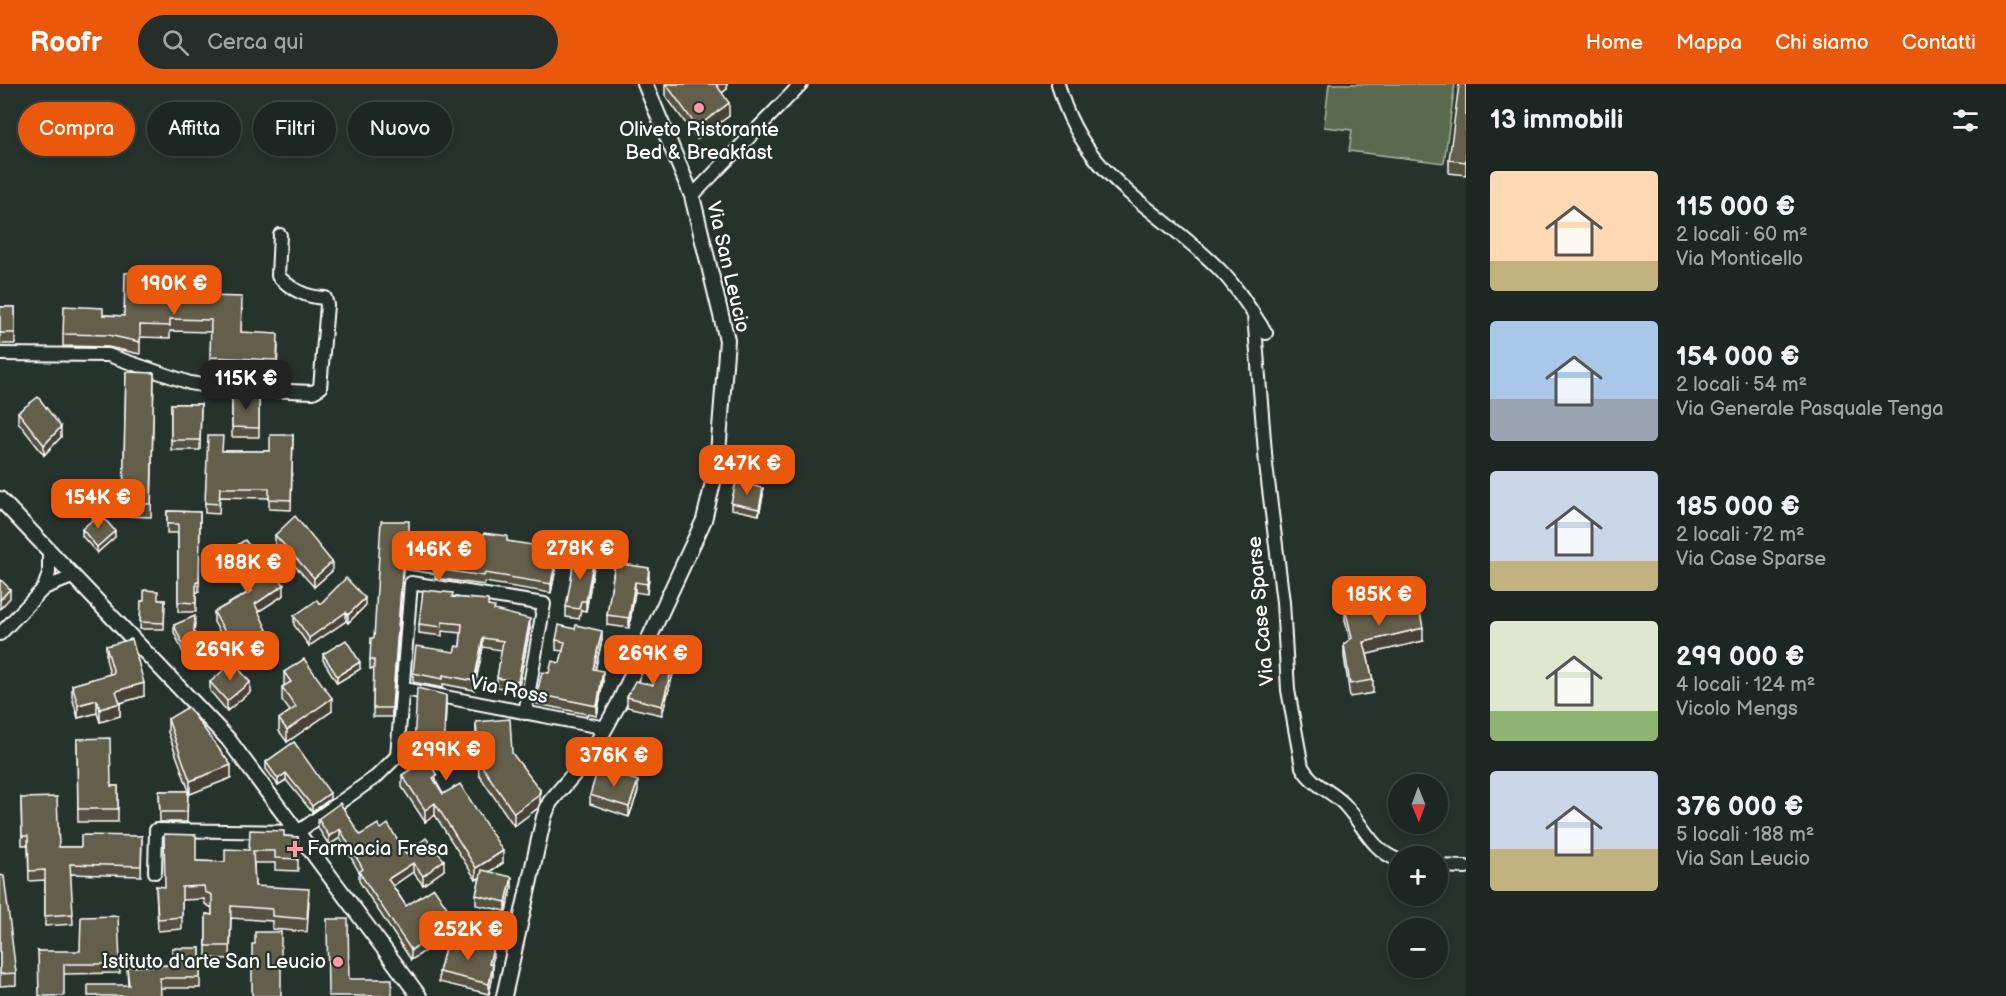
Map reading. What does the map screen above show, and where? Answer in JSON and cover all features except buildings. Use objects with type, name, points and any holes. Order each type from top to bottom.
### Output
[{"type":"street","name":"Via San Leucio","points":[[504,996],[544,817],[550,802],[591,754],[606,728],[704,520],[717,466],[727,340],[692,196],[645,84]]},
{"type":"street","points":[[692,196],[801,84]]},
{"type":"street","points":[[1058,84],[1075,132],[1097,163],[1149,211],[1221,270],[1266,333]]},
{"type":"street","points":[[0,354],[108,355],[190,383],[219,388],[313,392],[320,388],[327,305],[324,298],[307,297],[288,286],[278,276],[280,235]]},
{"type":"street","name":"Via Case Sparse","points":[[1254,315],[1266,465],[1283,602],[1288,690],[1302,767],[1307,777],[1349,810],[1372,844],[1388,856]]},
{"type":"street","points":[[0,499],[48,553],[228,739],[418,996]]},
{"type":"street","points":[[44,588],[49,573],[48,553]]},
{"type":"street","points":[[0,634],[44,588],[72,576]]},
{"type":"street","points":[[155,872],[156,830],[298,832],[377,776],[397,756],[411,583],[544,604],[525,713]]},
{"type":"street","name":"Via Ross","points":[[404,689],[606,728]]},
{"type":"street","points":[[1448,866],[1466,867]]},
{"type":"green space","points":[[1329,84],[1455,84],[1444,163],[1349,151],[1352,130],[1324,127]]},
{"type":"place","name":"Oliveto Ristorante Bed & Breakfast","points":[[699,108]]},
{"type":"place","name":"Farmacia Fresa","points":[[295,849]]},
{"type":"place","name":"Istituto d'arte San Leucio","points":[[338,962]]}]
